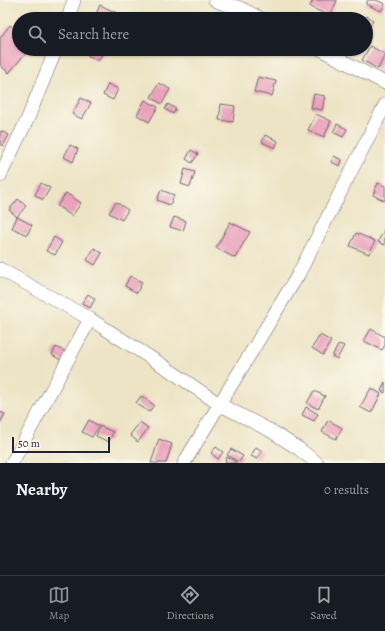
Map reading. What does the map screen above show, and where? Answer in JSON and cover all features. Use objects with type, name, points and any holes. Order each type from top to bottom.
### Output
[{"type":"street","points":[[70,12],[74,0]]},
{"type":"street","points":[[215,0],[224,4],[240,3],[252,12]]},
{"type":"street","points":[[0,176],[28,118],[53,56]]},
{"type":"street","points":[[333,56],[385,83]]},
{"type":"street","points":[[184,463],[298,275],[385,105]]},
{"type":"street","points":[[0,269],[90,319],[219,404],[271,431],[299,449],[317,463]]},
{"type":"street","points":[[12,463],[90,319]]},
{"type":"building","points":[[313,0],[337,0],[332,12],[321,12],[310,7]]},
{"type":"building","points":[[368,0],[376,0],[385,4],[381,11],[366,4]]},
{"type":"building","points":[[100,5],[115,12],[97,12]]},
{"type":"building","points":[[10,25],[12,27],[12,56],[23,56],[9,73],[0,65],[0,38]]},
{"type":"building","points":[[373,48],[385,54],[378,69],[362,60],[364,56],[373,56]]},
{"type":"building","points":[[89,56],[101,56],[98,61]]},
{"type":"building","points":[[258,77],[276,81],[272,96],[254,92]]},
{"type":"building","points":[[159,83],[170,89],[162,104],[151,97]]},
{"type":"building","points":[[108,84],[118,89],[113,100],[103,95]]},
{"type":"building","points":[[314,94],[325,96],[322,110],[311,108]]},
{"type":"building","points":[[81,98],[91,103],[82,119],[72,114]]},
{"type":"building","points":[[145,100],[158,107],[149,122],[137,115]]},
{"type":"building","points":[[168,104],[176,109],[173,114],[165,109]]},
{"type":"building","points":[[221,104],[235,106],[233,122],[219,120]]},
{"type":"building","points":[[316,114],[331,121],[324,137],[308,130]]},
{"type":"building","points":[[337,124],[347,129],[343,137],[333,132]]},
{"type":"building","points":[[1,131],[9,135],[3,146],[0,144]]},
{"type":"building","points":[[265,135],[278,141],[275,148],[262,142]]},
{"type":"building","points":[[70,145],[78,149],[73,162],[64,157]]},
{"type":"building","points":[[191,150],[198,154],[192,163],[186,159]]},
{"type":"building","points":[[334,156],[342,160],[340,166],[331,162]]},
{"type":"building","points":[[185,169],[195,172],[190,187],[181,184]]},
{"type":"building","points":[[41,183],[50,188],[43,200],[35,195]]},
{"type":"building","points":[[378,183],[385,186],[385,201],[373,195]]},
{"type":"building","points":[[161,190],[174,195],[170,205],[157,200]]},
{"type":"building","points":[[66,193],[81,203],[72,216],[57,206]]},
{"type":"building","points":[[18,199],[26,206],[17,217],[9,210]]},
{"type":"building","points":[[116,202],[128,210],[122,220],[109,213]]},
{"type":"building","points":[[17,217],[32,225],[27,235],[12,228]]},
{"type":"building","points":[[174,217],[186,221],[183,231],[170,227]]},
{"type":"building","points":[[230,222],[250,232],[235,258],[216,248]]},
{"type":"building","points":[[385,228],[385,245],[378,242]]},
{"type":"building","points":[[356,233],[375,241],[369,254],[350,246]]},
{"type":"building","points":[[54,237],[62,242],[55,255],[46,251]]},
{"type":"building","points":[[94,248],[102,253],[95,265],[87,260]]},
{"type":"building","points":[[130,276],[142,282],[137,293],[125,286]]},
{"type":"building","points":[[88,294],[95,299],[90,308],[82,303]]},
{"type":"building","points":[[371,329],[385,337],[385,345],[382,350],[364,341]]},
{"type":"building","points":[[320,335],[331,341],[323,355],[312,348]]},
{"type":"building","points":[[339,344],[344,346],[337,359],[332,356]]},
{"type":"building","points":[[56,347],[70,354],[66,363],[52,355]]},
{"type":"building","points":[[385,382],[385,393],[381,391]]},
{"type":"building","points":[[371,388],[381,394],[371,413],[360,407]]},
{"type":"building","points":[[314,391],[325,396],[318,409],[307,403]]},
{"type":"building","points":[[141,396],[154,405],[149,412],[136,403]]},
{"type":"building","points":[[306,407],[318,414],[314,421],[302,415]]},
{"type":"building","points":[[0,412],[5,414],[0,423]]},
{"type":"building","points":[[89,420],[99,426],[92,437],[82,432]]},
{"type":"building","points":[[328,420],[342,428],[336,439],[322,432]]},
{"type":"building","points":[[140,422],[148,428],[138,442],[130,435]]},
{"type":"building","points":[[100,426],[113,432],[109,442],[96,436]]},
{"type":"building","points":[[159,439],[172,444],[166,463],[151,463]]},
{"type":"building","points":[[216,447],[223,452],[218,459],[211,453]]},
{"type":"building","points":[[256,447],[262,451],[257,459],[251,456]]},
{"type":"building","points":[[231,449],[243,456],[239,462],[227,455]]},
{"type":"building","points":[[227,457],[236,463],[228,463],[225,461]]}]
